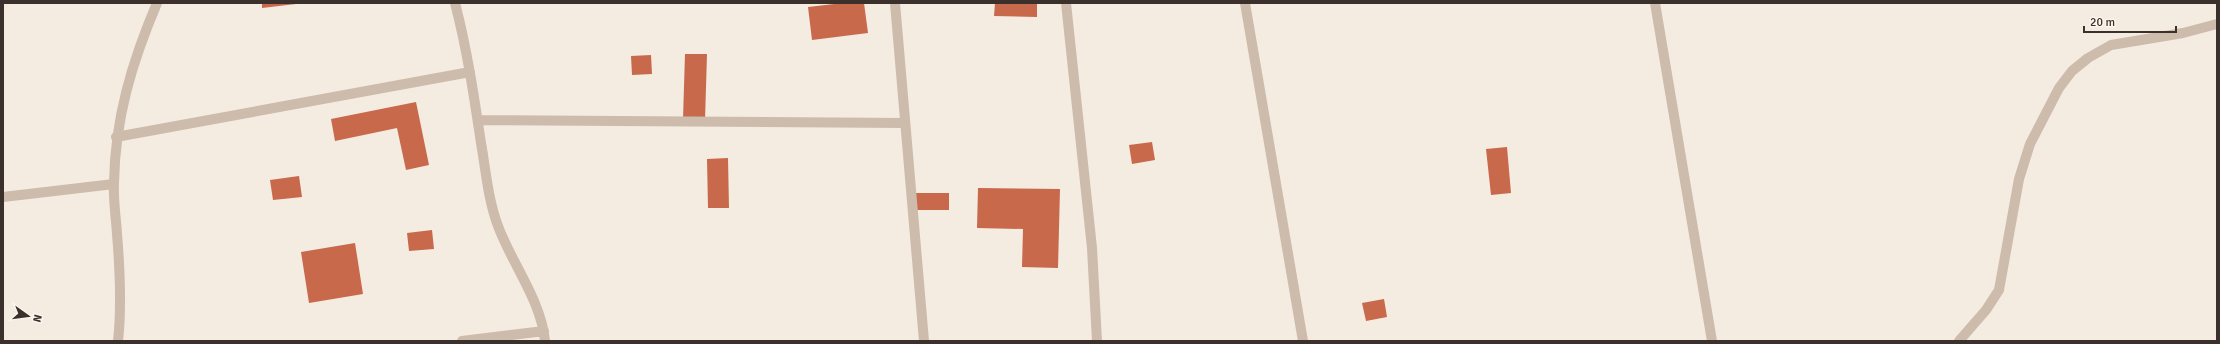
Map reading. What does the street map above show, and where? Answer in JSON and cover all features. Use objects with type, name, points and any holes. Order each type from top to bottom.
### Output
[{"type":"street","points":[[118,341],[121,317],[120,270],[114,184],[116,137],[136,56],[157,3]]},
{"type":"street","points":[[455,3],[470,72],[489,191],[498,226],[536,309],[545,336],[462,341]]},
{"type":"street","points":[[895,3],[924,341]]},
{"type":"street","points":[[1066,3],[1092,248],[1097,341]]},
{"type":"street","points":[[1244,3],[1303,341]]},
{"type":"street","points":[[1655,3],[1712,341]]},
{"type":"street","points":[[1959,341],[1986,310],[1999,290],[2020,179],[2030,144],[2058,88],[2072,71],[2088,58],[2112,45],[2182,33],[2217,24]]},
{"type":"street","points":[[116,137],[470,72]]},
{"type":"street","points":[[478,120],[905,123]]},
{"type":"street","points":[[3,197],[114,184]]},
{"type":"building","points":[[262,3],[296,3],[296,4],[262,8]]},
{"type":"building","points":[[843,3],[864,3],[868,33],[812,40],[808,7]]},
{"type":"building","points":[[995,3],[1037,3],[1037,17],[994,16]]},
{"type":"building","points":[[685,54],[707,54],[705,120],[683,119]]},
{"type":"building","points":[[651,55],[652,74],[632,75],[631,56]]},
{"type":"building","points":[[416,102],[429,165],[406,170],[397,128],[335,141],[331,119]]},
{"type":"building","points":[[1152,142],[1155,160],[1132,164],[1129,145]]},
{"type":"building","points":[[1507,147],[1511,193],[1491,195],[1486,149]]},
{"type":"building","points":[[728,158],[729,208],[708,208],[707,159]]},
{"type":"building","points":[[299,176],[302,197],[273,200],[270,180]]},
{"type":"building","points":[[978,188],[1060,189],[1058,268],[1022,267],[1023,229],[977,228]]},
{"type":"building","points":[[915,193],[949,193],[949,210],[914,210]]},
{"type":"building","points":[[432,230],[434,249],[409,251],[407,233]]},
{"type":"building","points":[[355,243],[363,294],[309,303],[301,252]]},
{"type":"building","points":[[1384,299],[1387,317],[1366,321],[1362,303]]}]
